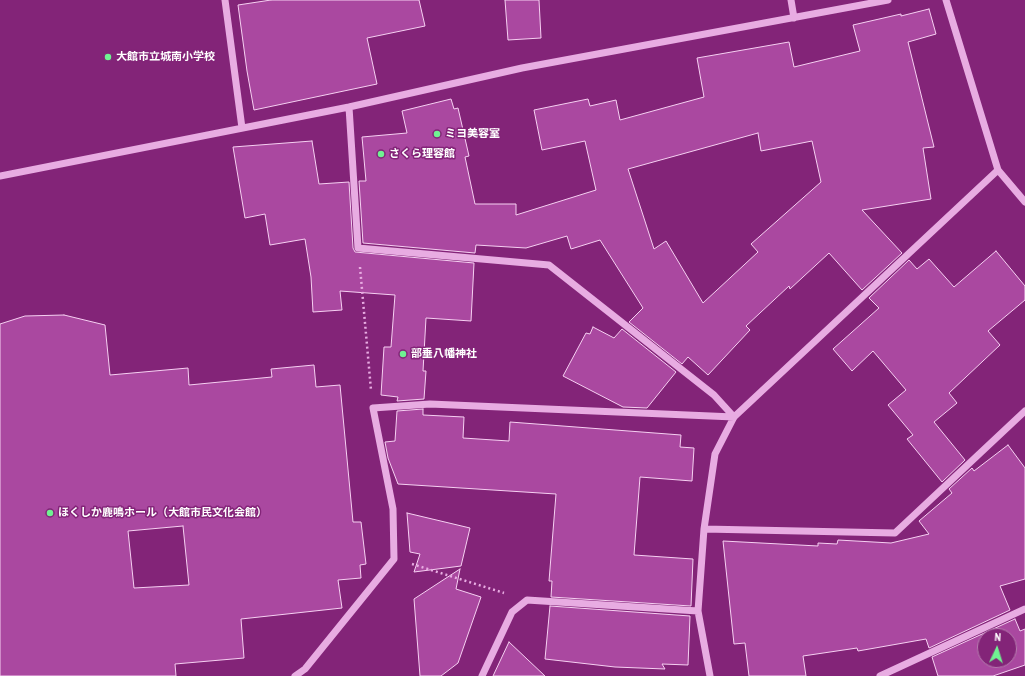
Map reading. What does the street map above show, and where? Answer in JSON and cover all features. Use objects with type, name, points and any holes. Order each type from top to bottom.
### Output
[{"type":"street","points":[[225,0],[242,128]]},
{"type":"street","points":[[791,0],[794,18]]},
{"type":"street","points":[[0,176],[349,107],[522,68],[888,0]]},
{"type":"street","points":[[946,0],[998,170],[1025,202]]},
{"type":"street","points":[[349,107],[358,248],[549,265],[714,395],[734,417]]},
{"type":"street","points":[[710,676],[698,611],[704,529],[715,454],[734,417],[998,170]]},
{"type":"street","points":[[295,676],[305,670],[394,559],[393,509],[373,408],[430,404],[734,417]]},
{"type":"street","points":[[704,529],[895,533],[1025,411]]},
{"type":"street","points":[[482,676],[512,612],[527,600],[698,611]]},
{"type":"street","points":[[880,676],[1025,609]]},
{"type":"path","points":[[358,248],[373,408]]},
{"type":"path","points":[[394,559],[527,600]]},
{"type":"building","points":[[271,0],[419,0],[425,26],[367,38],[377,84],[254,110],[238,5]]},
{"type":"building","points":[[505,0],[539,0],[541,38],[508,40]]},
{"type":"building","points":[[929,9],[936,34],[908,42],[934,147],[923,148],[931,199],[862,210],[902,253],[862,290],[829,253],[790,289],[789,286],[746,326],[750,330],[708,375],[688,357],[682,364],[629,322],[643,308],[600,240],[571,249],[567,236],[526,248],[476,245],[475,253],[363,243],[359,181],[366,181],[362,137],[407,133],[402,111],[451,99],[454,109],[458,108],[469,156],[465,157],[475,204],[516,204],[516,215],[596,190],[585,141],[542,150],[534,110],[588,99],[590,106],[616,100],[620,120],[704,97],[697,58],[789,42],[794,67],[860,51],[853,25],[901,14],[901,16]],"holes":[[[758,133],[761,151],[812,141],[821,182],[751,244],[758,252],[703,303],[666,241],[654,249],[628,169]]]},
{"type":"building","points":[[312,141],[319,184],[349,182],[353,248],[355,252],[474,263],[471,321],[426,318],[423,371],[426,371],[424,399],[397,401],[398,397],[381,395],[384,347],[391,347],[395,295],[340,291],[342,310],[313,312],[311,277],[305,239],[270,245],[265,214],[245,218],[233,147]]},
{"type":"building","points":[[996,251],[1025,286],[1025,300],[988,331],[1000,345],[949,393],[957,403],[934,422],[965,460],[942,482],[907,439],[913,435],[888,405],[906,390],[873,351],[852,371],[833,349],[879,308],[869,298],[909,260],[917,269],[929,259],[954,287]]},
{"type":"building","points":[[64,315],[105,325],[110,375],[188,368],[189,385],[272,377],[271,369],[314,365],[316,387],[340,385],[353,522],[361,522],[366,564],[360,565],[361,578],[338,580],[342,608],[241,619],[244,658],[175,664],[176,676],[0,676],[0,324],[25,316]],"holes":[[[183,526],[189,585],[134,588],[128,531]]]},
{"type":"building","points":[[593,327],[614,338],[622,329],[676,372],[647,408],[623,407],[563,376],[586,333],[590,334]]},
{"type":"building","points":[[423,409],[423,415],[464,417],[463,438],[509,441],[510,422],[681,435],[680,447],[694,448],[692,481],[640,477],[634,555],[693,559],[691,606],[551,597],[552,581],[549,581],[556,494],[398,484],[388,458],[385,442],[395,441],[397,411]]},
{"type":"building","points":[[1008,445],[1025,468],[1025,579],[1000,586],[1010,610],[929,648],[926,639],[858,651],[857,648],[803,656],[806,676],[749,676],[745,643],[734,644],[723,541],[818,546],[818,543],[837,544],[838,540],[891,543],[929,534],[919,521],[952,493],[949,489],[972,468],[974,471]]},
{"type":"building","points":[[407,513],[470,528],[461,566],[414,572],[420,554],[410,552]]},
{"type":"building","points":[[460,569],[456,589],[481,597],[458,663],[441,676],[420,676],[414,599]]},
{"type":"building","points":[[550,606],[690,616],[688,665],[662,664],[665,669],[615,667],[545,659]]},
{"type":"building","points":[[1015,619],[1020,631],[1025,629],[1025,665],[1017,668],[1017,628],[995,628]]},
{"type":"building","points":[[977,636],[977,668],[1016,668],[993,676],[938,676],[932,657]]},
{"type":"building","points":[[509,642],[545,676],[493,676]]},
{"type":"place","name":"大館市立城南小学校","points":[[108,57]]},
{"type":"place","name":"ミヨ美容室","points":[[437,134]]},
{"type":"place","name":"さくら理容館","points":[[381,154]]},
{"type":"place","name":"部垂八幡神社","points":[[403,354]]},
{"type":"place","name":"ほくしか鹿鳴ホール（大館市民文化会館）","points":[[50,513]]}]
